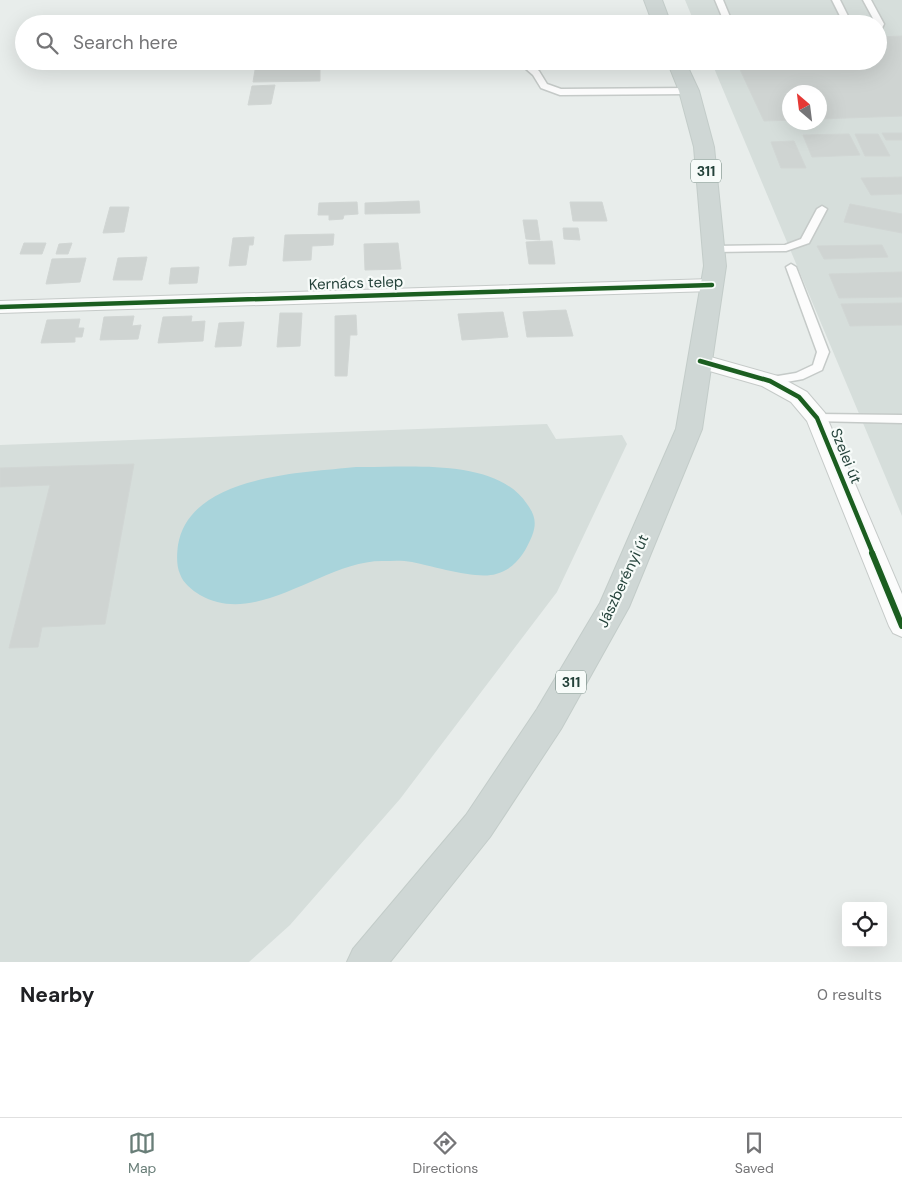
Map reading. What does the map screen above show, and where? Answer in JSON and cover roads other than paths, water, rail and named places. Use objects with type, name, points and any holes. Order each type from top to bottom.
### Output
[{"type":"main road","points":[[652,0],[658,15]]},
{"type":"main road","name":"311","points":[[680,70],[689,90],[704,147],[715,266],[712,285]]},
{"type":"main road","name":"Jászberényi út","points":[[366,962],[478,826],[549,720],[614,607],[689,429],[712,285]]},
{"type":"street","name":"Kernács telep","points":[[0,306],[712,285]]},
{"type":"street","name":"Szelei út","points":[[700,361],[770,381],[799,397],[817,418],[902,626]]},
{"type":"lane","points":[[719,0],[725,15]]},
{"type":"lane","points":[[836,0],[844,15]]},
{"type":"lane","points":[[867,0],[876,15]]},
{"type":"lane","points":[[534,70],[544,86],[560,92],[689,90]]},
{"type":"lane","points":[[714,249],[786,248],[805,241],[822,209]]},
{"type":"lane","points":[[770,381],[799,376],[818,367],[823,352],[791,267]]},
{"type":"lane","points":[[817,418],[902,419]]},
{"type":"water","points":[[356,467],[449,468],[473,472],[494,479],[513,489],[530,508],[535,523],[532,536],[523,554],[514,564],[503,572],[496,574],[466,574],[408,561],[382,561],[360,564],[337,571],[268,599],[245,604],[222,603],[200,595],[183,580],[178,567],[178,545],[187,522],[203,504],[225,491],[251,482],[307,472]]}]
